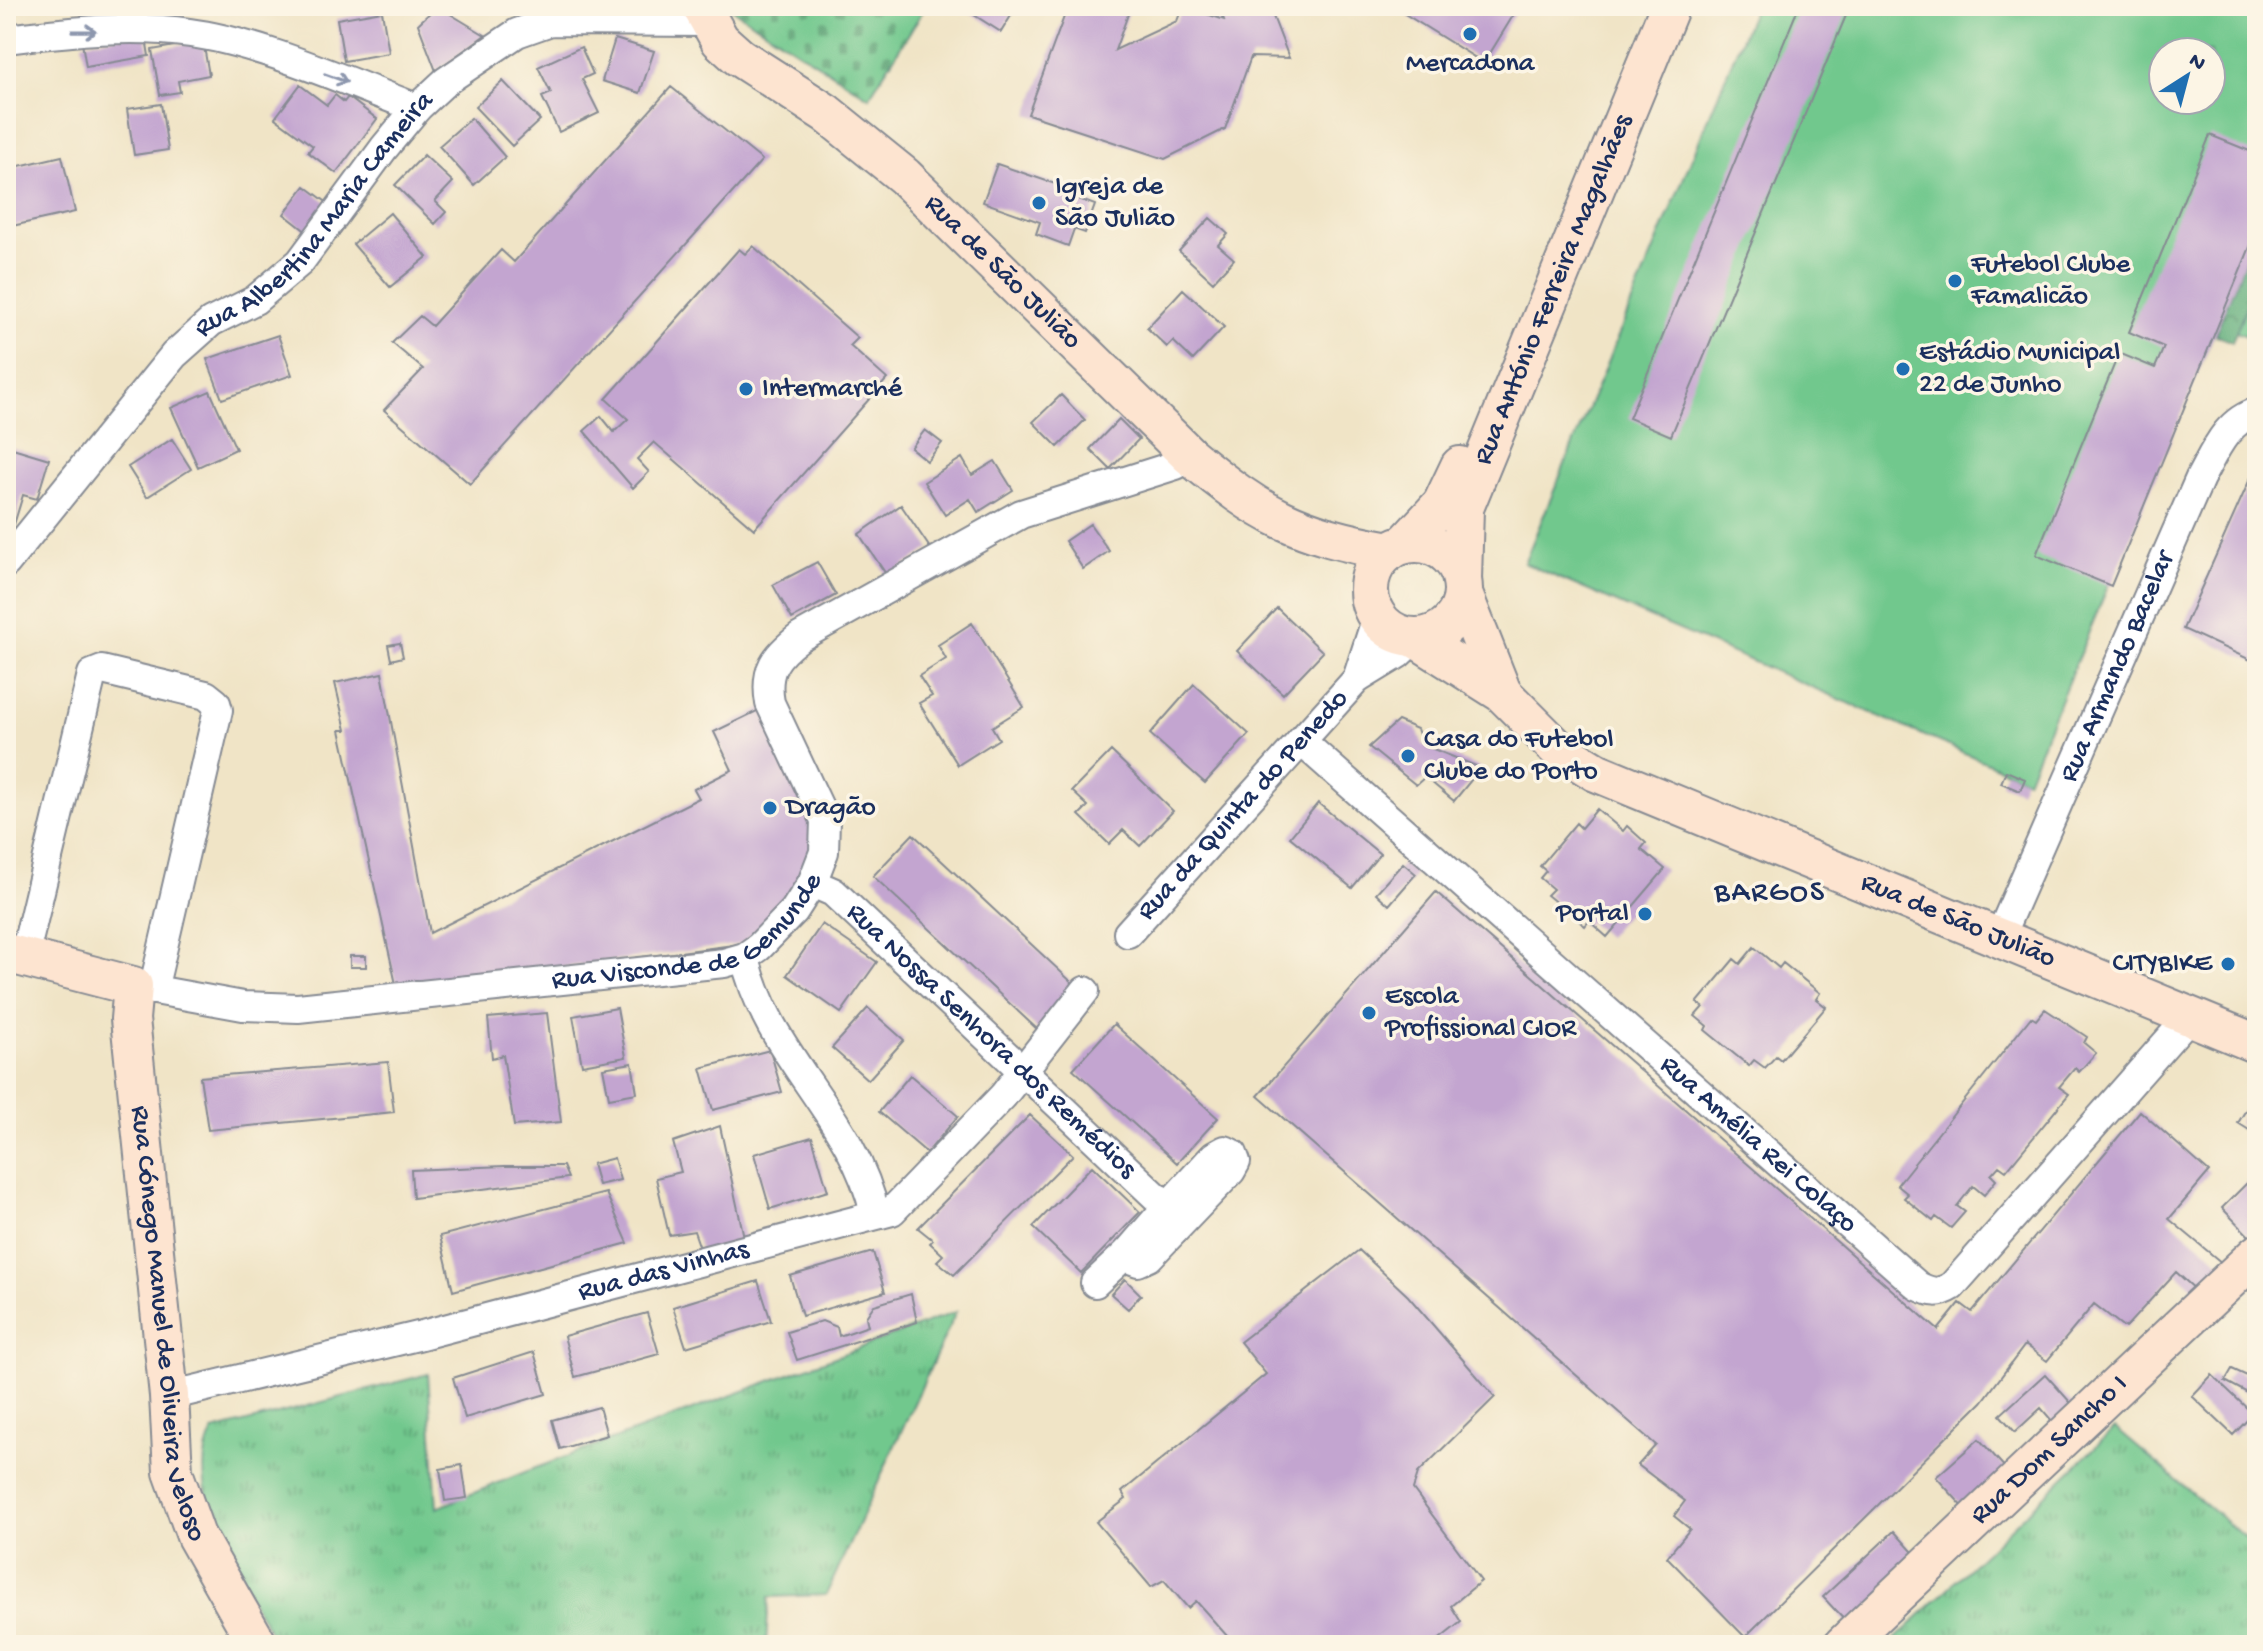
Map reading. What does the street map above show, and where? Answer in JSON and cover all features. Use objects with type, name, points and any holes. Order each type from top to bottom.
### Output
[{"type":"street","name":"Rua António Ferreira Magalhães","points":[[1398,548],[1442,504],[1454,483],[1616,89],[1643,6]]},
{"type":"street","name":"Rua António Ferreira Magalhães","points":[[1462,587],[1464,508],[1670,6]]},
{"type":"street","name":"Rua de São Julião","points":[[704,14],[739,57],[835,120],[904,176],[1189,455],[1257,508],[1296,528],[1329,557],[1374,610]]},
{"type":"street","name":"Rua Albertina Maria Cameira","points":[[6,563],[174,355],[211,322],[255,300],[300,262],[417,108],[490,49],[517,33],[551,21],[704,14]]},
{"type":"street","points":[[6,39],[71,32],[191,33],[320,72],[417,108]]},
{"type":"street","name":"Rua Armando Bacelar","points":[[1999,938],[2200,478],[2224,434],[2242,416],[2257,412]]},
{"type":"street","name":"Rua Visconde de Gemunde","points":[[15,956],[143,988],[243,1006],[311,1008],[593,979],[745,957],[777,931],[812,883],[827,841],[825,820],[770,703],[766,685],[770,667],[779,654],[800,637],[1021,514],[1176,465],[1189,455]]},
{"type":"street","name":"Rua de São Julião","points":[[1296,528],[1398,548]]},
{"type":"street","points":[[1420,543],[1447,555],[1462,587],[1458,611],[1448,625],[1433,634],[1415,638],[1400,635],[1374,610],[1371,574],[1398,548],[1420,543]]},
{"type":"street","name":"Rua de São Julião","points":[[1462,587],[1502,693]]},
{"type":"street","name":"Rua da Quinta do Penedo","points":[[1357,679],[1374,610]]},
{"type":"street","name":"Rua de São Julião","points":[[1415,638],[1467,667],[1502,693],[1557,748],[1596,772],[2257,1044]]},
{"type":"street","name":"Rua da Quinta do Penedo","points":[[1128,933],[1357,679],[1398,654],[1415,638]]},
{"type":"street","points":[[15,956],[92,674],[102,670],[206,695],[216,703],[218,710],[143,988]]},
{"type":"street","name":"Rua Amélia Rei Colaço","points":[[1301,741],[1918,1286],[1930,1292],[1941,1292],[1952,1286],[2190,1016]]},
{"type":"street","name":"Rua Nossa Senhora dos Remédios","points":[[812,883],[833,892],[1024,1068],[1167,1207]]},
{"type":"street","points":[[745,957],[757,998],[771,1028],[851,1145],[869,1184],[875,1214]]},
{"type":"street","name":"Rua Cónego Manuel de Oliveira Veloso","points":[[143,988],[130,1019],[169,1396],[173,1472],[183,1506],[206,1555],[258,1645]]},
{"type":"street","name":"Rua das Vinhas","points":[[169,1396],[418,1336],[892,1211],[1003,1096],[1085,991]]},
{"type":"street","points":[[1095,1283],[1128,1252],[1214,1156],[1225,1150],[1233,1154],[1236,1162],[1231,1171],[1149,1257],[1138,1262],[1130,1259],[1128,1252]]},
{"type":"street","name":"Rua Dom Sancho I","points":[[1843,1645],[2257,1254]]},
{"type":"green space","points":[[727,6],[926,6],[869,97]]},
{"type":"green space","name":"Estádio Municipal 22 de Junho","points":[[1755,6],[2257,6],[2257,230],[2027,780],[1524,563]]},
{"type":"green space","points":[[2257,230],[2257,278],[2232,342],[2215,335]]},
{"type":"green space","points":[[2257,278],[2257,340],[2236,332]]},
{"type":"green space","points":[[956,1312],[826,1595],[769,1597],[766,1645],[278,1645],[235,1570],[211,1512],[205,1483],[205,1456],[213,1431],[428,1374],[437,1508],[525,1472]]},
{"type":"green space","points":[[2115,1428],[2257,1548],[2257,1645],[1889,1645]]},
{"type":"building","points":[[437,6],[485,35],[436,71],[418,24]]},
{"type":"building","points":[[960,6],[1017,6],[1001,32]]},
{"type":"building","points":[[1068,6],[1131,6],[1115,50],[1177,21],[1183,6],[1224,20],[1219,6],[1269,6],[1289,58],[1251,57],[1225,129],[1165,159],[1028,114]]},
{"type":"building","name":"Mercadona","points":[[1392,6],[1519,6],[1484,63]]},
{"type":"building","points":[[1799,6],[1850,6],[1671,436],[1629,418]]},
{"type":"building","points":[[382,11],[389,53],[344,61],[337,19]]},
{"type":"building","points":[[145,32],[149,56],[86,67],[82,43]]},
{"type":"building","points":[[615,39],[654,51],[640,93],[602,81]]},
{"type":"building","points":[[203,41],[209,75],[178,81],[180,92],[160,95],[152,50]]},
{"type":"building","points":[[581,47],[593,74],[582,79],[599,113],[559,132],[542,97],[551,93],[538,67]]},
{"type":"building","points":[[503,81],[540,120],[512,146],[475,107]]},
{"type":"building","points":[[300,85],[327,105],[335,95],[344,102],[348,97],[377,119],[336,173],[308,152],[313,146],[275,118]]},
{"type":"building","points":[[671,87],[762,160],[470,484],[384,410],[423,369],[392,343],[420,316],[432,326],[501,250],[514,262]]},
{"type":"building","points":[[161,104],[168,150],[134,155],[127,109]]},
{"type":"building","points":[[471,118],[505,157],[474,185],[439,146]]},
{"type":"building","points":[[2210,135],[2257,154],[2257,230],[2111,586],[2036,555],[2119,353],[2155,368],[2164,347],[2129,332]]},
{"type":"building","points":[[424,155],[453,182],[435,201],[446,212],[435,224],[395,185]]},
{"type":"building","points":[[62,156],[75,212],[12,226],[6,199],[6,169]]},
{"type":"building","name":"Igreja de São Julião","points":[[997,164],[1067,188],[1065,194],[1095,205],[1085,233],[1074,229],[1068,246],[1036,234],[1040,222],[983,202]]},
{"type":"building","points":[[305,186],[333,207],[312,236],[284,214]]},
{"type":"building","points":[[390,213],[427,257],[390,287],[353,244]]},
{"type":"building","points":[[1210,218],[1228,234],[1218,245],[1234,259],[1213,282],[1179,251]]},
{"type":"building","name":"Intermarché","points":[[753,246],[858,338],[850,346],[887,379],[754,529],[654,442],[637,459],[649,472],[633,488],[584,431],[601,416],[614,432],[628,419],[606,399],[739,249],[745,254]]},
{"type":"building","points":[[1183,289],[1224,327],[1193,360],[1173,341],[1167,347],[1147,328]]},
{"type":"building","points":[[278,335],[292,375],[222,399],[207,359]]},
{"type":"building","points":[[210,391],[236,449],[198,467],[171,408]]},
{"type":"building","points":[[1061,395],[1085,420],[1058,447],[1033,422]]},
{"type":"building","points":[[1119,419],[1139,439],[1110,469],[1090,449]]},
{"type":"building","points":[[925,430],[942,443],[927,461],[911,448]]},
{"type":"building","points":[[172,439],[191,469],[147,497],[128,467]]},
{"type":"building","points":[[6,446],[49,459],[37,499],[23,495],[9,541]]},
{"type":"building","points":[[962,458],[972,475],[995,461],[1013,490],[978,512],[970,499],[945,515],[924,482]]},
{"type":"building","points":[[2250,479],[2257,483],[2257,663],[2183,629]]},
{"type":"building","points":[[901,505],[930,548],[888,577],[859,534]]},
{"type":"building","points":[[1090,524],[1109,551],[1083,569],[1065,541]]},
{"type":"building","points":[[817,562],[836,595],[792,619],[773,585]]},
{"type":"building","points":[[1277,608],[1323,652],[1283,694],[1237,651]]},
{"type":"building","points":[[972,623],[1024,707],[992,727],[999,739],[958,765],[919,703],[932,696],[919,676],[946,659],[938,645]]},
{"type":"building","points":[[400,643],[403,657],[391,660],[388,645]]},
{"type":"building","points":[[382,673],[430,933],[699,798],[694,789],[732,770],[714,732],[765,707],[819,824],[801,891],[741,944],[397,989],[340,730],[346,730],[335,683]]},
{"type":"building","points":[[1194,684],[1249,734],[1205,783],[1150,734]]},
{"type":"building","points":[[1398,721],[1417,729],[1423,745],[1481,768],[1454,801],[1425,777],[1416,785],[1369,747]]},
{"type":"building","points":[[1111,751],[1173,811],[1140,846],[1123,830],[1109,844],[1079,815],[1088,806],[1072,791]]},
{"type":"building","points":[[2006,771],[2025,779],[2020,791],[2001,783]]},
{"type":"building","points":[[1318,803],[1380,854],[1352,888],[1290,837]]},
{"type":"building","points":[[1597,809],[1623,831],[1627,826],[1646,843],[1641,849],[1665,869],[1607,937],[1589,921],[1585,926],[1547,895],[1553,889],[1540,878],[1546,871],[1540,866],[1576,823],[1581,828]]},
{"type":"building","points":[[913,834],[1077,987],[1038,1030],[873,876]]},
{"type":"building","points":[[1403,863],[1416,874],[1389,905],[1376,893]]},
{"type":"building","points":[[1436,892],[1938,1330],[1960,1303],[1972,1312],[2140,1111],[2209,1172],[2169,1219],[2222,1263],[2196,1290],[2176,1272],[2125,1328],[2094,1304],[2047,1361],[2025,1345],[1982,1402],[1745,1637],[1667,1557],[1690,1529],[1674,1516],[1685,1501],[1638,1465],[1656,1445],[1258,1096]]},
{"type":"building","points":[[822,924],[877,962],[841,1013],[787,975]]},
{"type":"building","points":[[1754,947],[1779,968],[1783,963],[1820,993],[1816,999],[1826,1007],[1781,1060],[1776,1056],[1765,1068],[1754,1060],[1749,1066],[1705,1030],[1707,1026],[1695,1016],[1703,1007],[1697,1003],[1734,959],[1740,964]]},
{"type":"building","points":[[350,956],[366,956],[366,967],[350,967]]},
{"type":"building","points":[[617,1008],[626,1057],[582,1065],[573,1016]]},
{"type":"building","points":[[868,1008],[904,1040],[868,1080],[832,1048]]},
{"type":"building","points":[[2045,1009],[2087,1037],[2084,1043],[2096,1053],[2079,1072],[2075,1068],[2059,1087],[2069,1094],[2006,1171],[1999,1166],[1991,1175],[1996,1180],[1984,1195],[1973,1186],[1957,1206],[1965,1212],[1951,1228],[1936,1217],[1933,1221],[1904,1198],[1908,1194],[1897,1185],[2031,1017],[2036,1020]]},
{"type":"building","points":[[547,1013],[561,1122],[514,1126],[503,1055],[492,1058],[488,1018]]},
{"type":"building","points":[[1114,1024],[1218,1118],[1177,1163],[1073,1069]]},
{"type":"building","points":[[770,1050],[782,1092],[713,1110],[701,1068]]},
{"type":"building","points":[[388,1062],[394,1112],[208,1130],[200,1077]]},
{"type":"building","points":[[632,1063],[637,1093],[609,1098],[603,1068]]},
{"type":"building","points":[[910,1075],[958,1116],[927,1153],[879,1112]]},
{"type":"building","points":[[2257,1092],[2257,1135],[2238,1123]]},
{"type":"building","points":[[1030,1115],[1073,1155],[954,1275],[937,1261],[943,1255],[930,1243],[933,1240],[918,1228]]},
{"type":"building","points":[[720,1126],[745,1242],[701,1251],[694,1231],[669,1235],[656,1178],[681,1172],[673,1142]]},
{"type":"building","points":[[812,1137],[828,1191],[770,1209],[754,1154]]},
{"type":"building","points":[[614,1158],[620,1180],[598,1185],[592,1164]]},
{"type":"building","points":[[563,1166],[568,1178],[413,1198],[411,1170]]},
{"type":"building","points":[[1092,1166],[1140,1212],[1081,1273],[1033,1227]]},
{"type":"building","points":[[2257,1173],[2257,1240],[2255,1242],[2222,1208]]},
{"type":"building","points":[[606,1193],[628,1243],[453,1291],[440,1236]]},
{"type":"building","points":[[1359,1250],[1408,1296],[1495,1397],[1418,1473],[1413,1489],[1481,1581],[1451,1606],[1461,1622],[1432,1645],[1235,1645],[1196,1601],[1188,1608],[1164,1580],[1151,1587],[1096,1522],[1126,1499],[1122,1492],[1266,1374],[1240,1342]]},
{"type":"building","points":[[873,1252],[885,1292],[802,1316],[790,1276]]},
{"type":"building","points":[[1125,1279],[1141,1295],[1128,1309],[1111,1294]]},
{"type":"building","points":[[758,1281],[771,1321],[686,1347],[673,1307]]},
{"type":"building","points":[[911,1294],[917,1322],[797,1360],[787,1332],[822,1321],[837,1327],[839,1336],[868,1326],[866,1317],[874,1305]]},
{"type":"building","points":[[647,1313],[659,1354],[575,1377],[564,1336]]},
{"type":"building","points":[[534,1352],[546,1394],[465,1418],[453,1378]]},
{"type":"building","points":[[2232,1369],[2247,1376],[2249,1371],[2257,1376],[2257,1398],[2225,1381]]},
{"type":"building","points":[[2045,1374],[2079,1412],[2059,1429],[2041,1408],[2015,1432],[2000,1415]]},
{"type":"building","points":[[2212,1375],[2253,1414],[2233,1435],[2192,1396]]},
{"type":"building","points":[[599,1407],[607,1435],[560,1449],[552,1420]]},
{"type":"building","points":[[1979,1439],[2008,1471],[1966,1510],[1936,1477]]},
{"type":"building","points":[[462,1465],[467,1498],[445,1501],[440,1469]]},
{"type":"building","points":[[1894,1531],[1920,1560],[1849,1625],[1823,1597]]},
{"type":"place","name":"Mercadona","points":[[1470,34]]},
{"type":"place","name":"Igreja de São Julião","points":[[1039,203]]},
{"type":"place","name":"Futebol Clube Famalicão","points":[[1955,281]]},
{"type":"place","name":"Estádio Municipal 22 de Junho","points":[[1903,369]]},
{"type":"place","name":"Intermarché","points":[[746,389]]},
{"type":"place","name":"Casa do Futebol Clube do Porto","points":[[1408,756]]},
{"type":"place","name":"Dragão","points":[[770,808]]},
{"type":"place","name":"Portal","points":[[1645,914]]},
{"type":"place","name":"CITYBIKE","points":[[2228,964]]},
{"type":"place","name":"Escola Profissional CIOR","points":[[1369,1013]]},
{"type":"district","name":"BARGOS","points":[[1770,894]]}]
